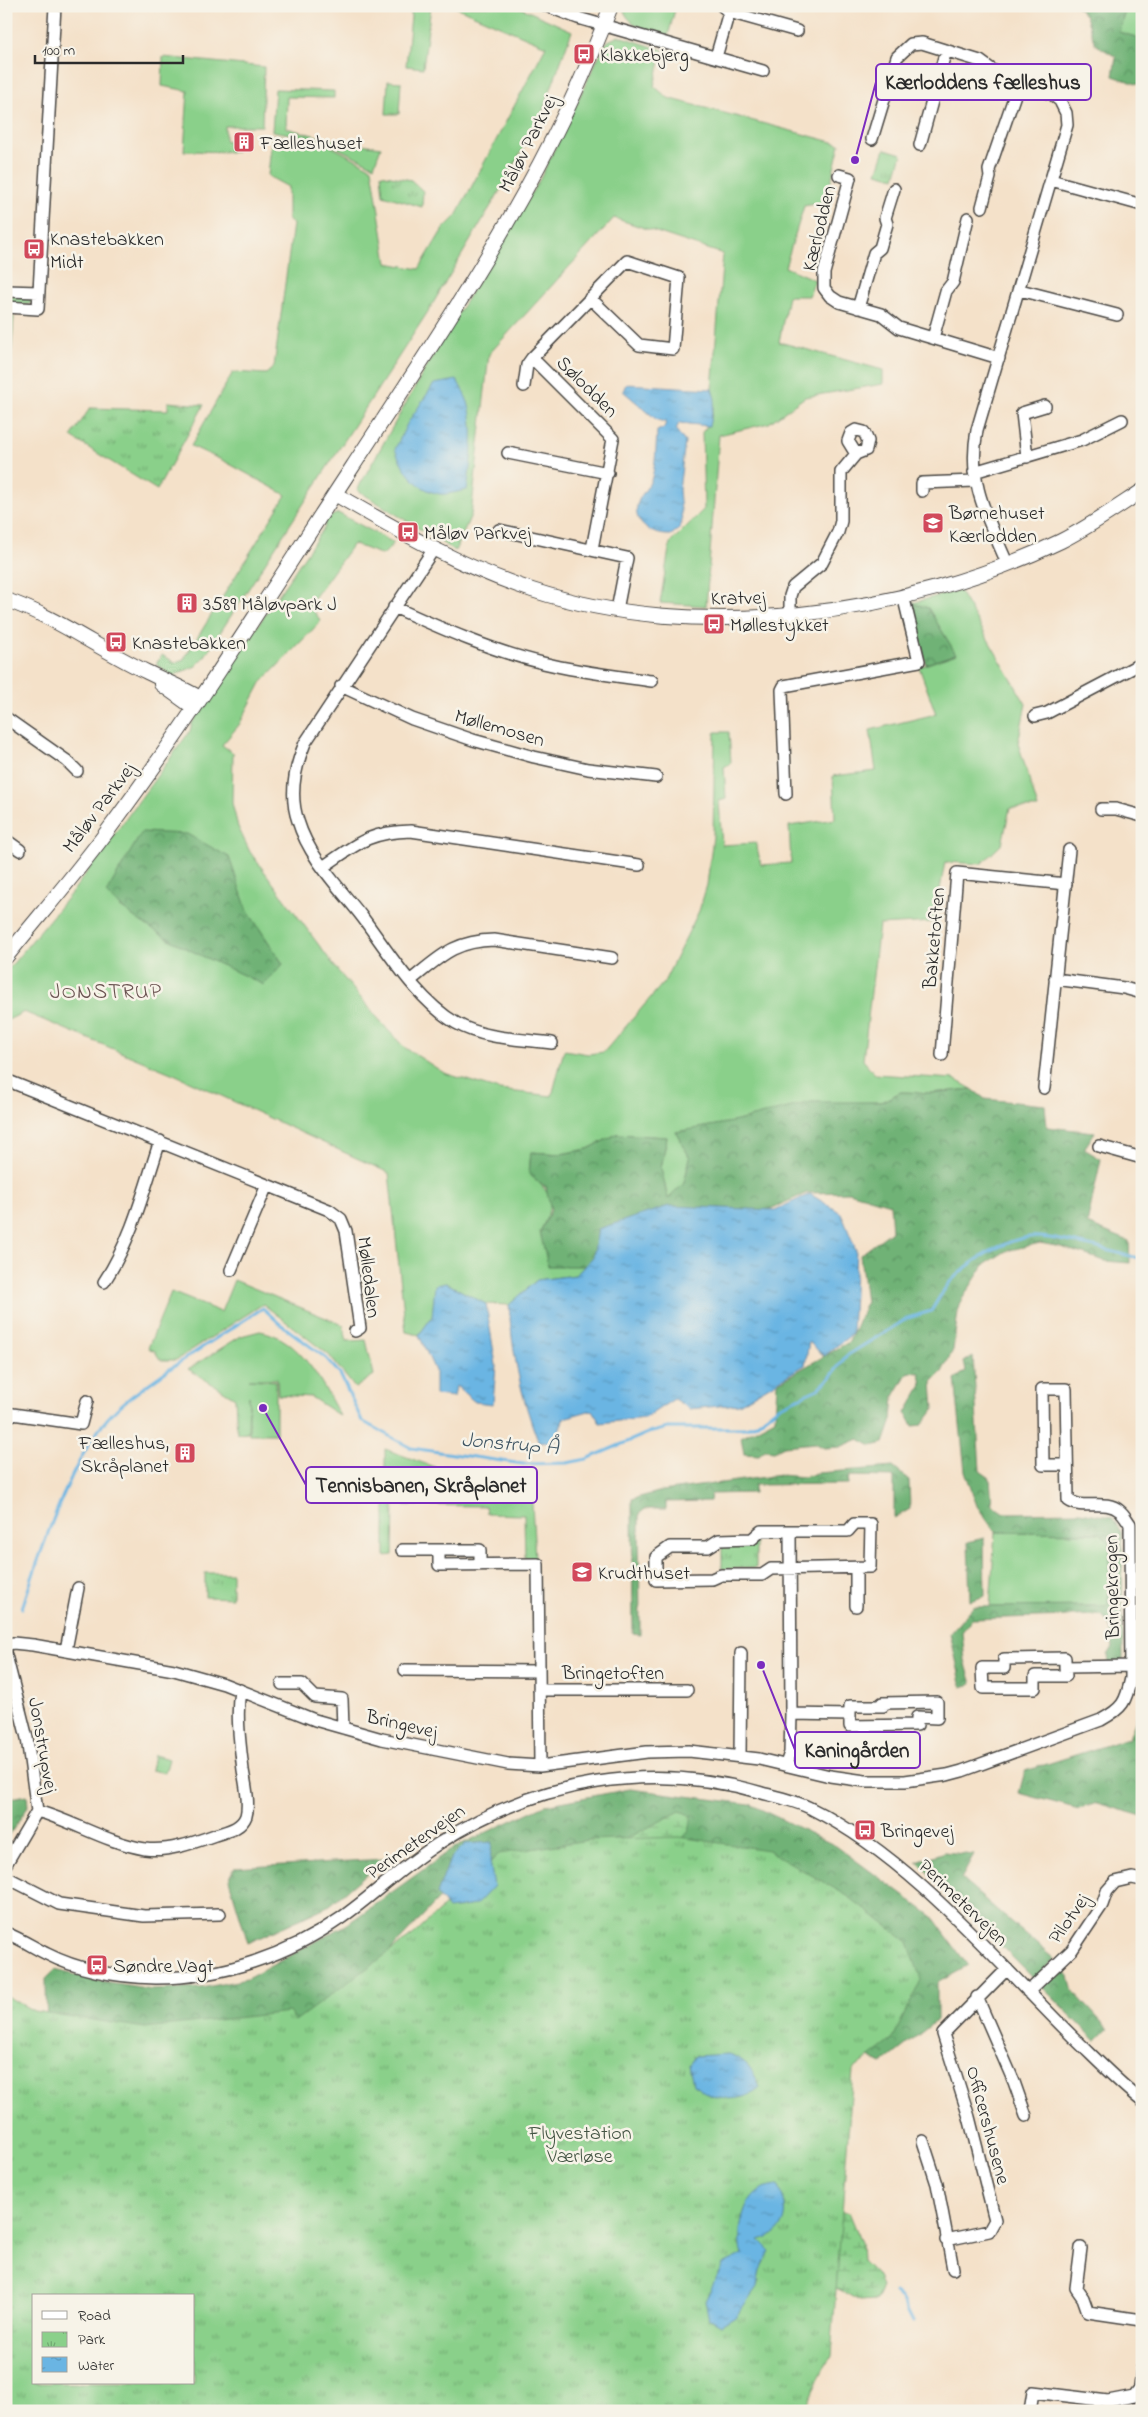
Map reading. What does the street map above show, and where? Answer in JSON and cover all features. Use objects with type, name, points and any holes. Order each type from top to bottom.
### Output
[{"type":"street","points":[[6,307],[38,309],[55,6]]},
{"type":"street","points":[[547,6],[578,18],[763,71]]},
{"type":"street","name":"Måløv Parkvej","points":[[6,957],[105,834],[196,703],[335,494],[465,293],[512,215],[550,146],[604,24],[610,6]]},
{"type":"street","points":[[716,57],[725,9],[797,31]]},
{"type":"street","points":[[872,139],[897,57],[903,49],[911,44],[922,43],[980,61],[1003,78],[1052,94],[1060,101],[1066,113],[1067,125],[1020,290],[977,430],[973,452],[975,476],[983,508],[1007,563]]},
{"type":"street","points":[[920,145],[946,50]]},
{"type":"street","points":[[982,207],[990,177],[988,170],[1019,84]]},
{"type":"street","name":"Kærlodden","points":[[839,175],[850,178],[824,273],[824,288],[830,296],[839,302],[881,314],[898,328],[999,358]]},
{"type":"street","points":[[1051,180],[1142,205]]},
{"type":"street","points":[[858,308],[874,253],[880,248],[887,224],[885,218],[894,188]]},
{"type":"street","points":[[933,338],[946,291],[953,282],[968,218]]},
{"type":"street","name":"Sølodden","points":[[524,386],[528,365],[532,358],[590,298],[627,261],[679,278],[672,348],[639,345],[590,298]]},
{"type":"street","points":[[1020,290],[1117,315]]},
{"type":"street","points":[[6,291],[39,292]]},
{"type":"street","name":"Sølodden","points":[[532,358],[613,438],[608,473],[592,549]]},
{"type":"street","points":[[1027,457],[1022,413],[1045,406]]},
{"type":"street","points":[[922,491],[922,483],[975,476],[1082,440],[1122,420]]},
{"type":"street","points":[[508,453],[608,473]]},
{"type":"street","points":[[790,616],[790,596],[793,587],[822,563],[838,532],[841,472],[856,454]]},
{"type":"street","name":"Kratvej","points":[[335,494],[433,550],[500,579],[535,591],[617,610],[686,617],[734,618],[790,616],[856,606],[956,582],[1066,538],[1142,491]]},
{"type":"street","points":[[499,530],[626,558],[617,610]]},
{"type":"street","points":[[433,550],[341,686],[305,743],[296,767],[293,794],[297,820],[306,842],[323,867],[411,980],[436,1009],[457,1024],[481,1033],[552,1043]]},
{"type":"street","points":[[786,794],[782,690],[784,686],[919,661],[902,595]]},
{"type":"street","points":[[6,600],[82,636],[147,672],[165,688],[196,703]]},
{"type":"street","points":[[394,607],[446,631],[542,663],[586,672],[652,681]]},
{"type":"street","points":[[1035,716],[1047,713],[1142,663]]},
{"type":"street","name":"Møllemosen","points":[[341,686],[412,719],[473,740],[534,757],[588,769],[656,777]]},
{"type":"street","points":[[6,718],[67,761],[77,771]]},
{"type":"street","points":[[1101,809],[1116,809],[1142,816]]},
{"type":"street","points":[[323,867],[365,839],[385,832],[410,831],[639,865]]},
{"type":"street","points":[[6,840],[20,850]]},
{"type":"street","points":[[1044,1088],[1069,850]]},
{"type":"street","name":"Bakketoften","points":[[942,1055],[957,873],[1066,884]]},
{"type":"street","points":[[411,980],[445,953],[460,944],[476,940],[494,940],[612,958]]},
{"type":"street","points":[[1055,980],[1124,988],[1142,993]]},
{"type":"street","name":"Mølledalen","points":[[6,1080],[329,1210],[340,1219],[346,1231],[360,1328],[355,1331]]},
{"type":"street","points":[[104,1282],[118,1260],[131,1232],[160,1141]]},
{"type":"street","points":[[1099,1146],[1142,1158]]},
{"type":"street","points":[[231,1270],[267,1185]]},
{"type":"street","name":"Bringekrogen","points":[[1067,1465],[1043,1465],[1042,1389],[1066,1389],[1068,1500],[1076,1504],[1102,1504],[1116,1509],[1130,1524],[1131,1678],[1126,1701]]},
{"type":"street","points":[[6,1413],[81,1424],[87,1401]]},
{"type":"street","points":[[854,1524],[871,1524],[870,1567],[771,1570],[762,1575],[721,1575],[712,1579],[656,1580],[656,1557],[670,1547],[708,1547],[719,1540],[752,1538],[760,1532],[790,1531],[848,1531],[854,1524]]},
{"type":"street","points":[[786,1764],[790,1753],[791,1714],[792,1569],[790,1531]]},
{"type":"street","name":"Bringetoften","points":[[402,1550],[439,1550],[439,1565],[538,1564],[540,1766]]},
{"type":"street","points":[[856,1568],[856,1606]]},
{"type":"street","points":[[66,1650],[78,1588]]},
{"type":"street","name":"Bringevej","points":[[6,1645],[13,1643],[66,1650],[174,1670],[240,1690],[314,1720],[342,1728],[475,1759],[540,1766],[647,1752],[689,1751],[786,1764],[830,1776],[865,1781],[905,1781],[948,1775],[1102,1720],[1115,1712],[1126,1701]]},
{"type":"street","points":[[740,1757],[741,1654]]},
{"type":"street","name":"Jonstrupvej","points":[[6,1655],[27,1738],[36,1811],[6,1864]]},
{"type":"street","name":"Bringekrogen","points":[[1065,1658],[1065,1667],[1066,1676],[1035,1676],[1035,1688],[983,1688],[982,1668],[1004,1668],[1004,1659],[1065,1658]]},
{"type":"street","name":"Bringekrogen","points":[[1065,1667],[1131,1666]]},
{"type":"street","name":"Bringetoften","points":[[406,1670],[539,1671]]},
{"type":"street","points":[[282,1684],[302,1684],[315,1697],[342,1699],[342,1728]]},
{"type":"street","points":[[36,1811],[59,1817],[124,1844],[146,1849],[167,1849],[196,1842],[238,1827],[246,1815],[240,1744],[238,1702],[240,1690]]},
{"type":"street","name":"Bringetoften","points":[[539,1690],[687,1690]]},
{"type":"street","points":[[882,1702],[937,1702],[937,1718],[917,1718],[917,1725],[850,1726],[850,1715],[850,1706],[883,1706],[882,1702]]},
{"type":"street","points":[[791,1714],[850,1715]]},
{"type":"street","name":"Perimetervejen","points":[[6,1933],[63,1961],[102,1972],[158,1978],[215,1972],[271,1955],[306,1939],[340,1918],[438,1844],[474,1821],[507,1806],[547,1792],[582,1784],[624,1778],[673,1777],[739,1786],[811,1808],[862,1838],[898,1865],[1142,2100]]},
{"type":"street","points":[[6,1877],[60,1904],[144,1916],[220,1914]]},
{"type":"street","name":"Pilotvej","points":[[1028,1992],[1072,1950],[1102,1905],[1107,1891],[1115,1882],[1132,1878],[1142,1880]]},
{"type":"street","name":"Officershusene","points":[[946,2240],[989,2231],[995,2220],[969,2116],[943,2034],[977,1997],[1007,1969]]},
{"type":"street","name":"Officershusene","points":[[977,1997],[1014,2082],[1026,2116]]},
{"type":"street","points":[[923,2141],[937,2184],[946,2240],[953,2269]]},
{"type":"street","points":[[1081,2248],[1076,2288],[1084,2298],[1088,2312],[1142,2320]]},
{"type":"street","points":[[1030,2411],[1033,2392],[1108,2401],[1134,2396],[1140,2388],[1142,2369]]},
{"type":"green space","points":[[412,6],[431,6],[423,68],[406,66]]},
{"type":"green space","points":[[453,6],[517,6],[572,31],[541,116],[498,194],[429,310],[203,659],[196,666],[172,676],[156,664],[162,655],[175,663],[184,659],[286,495],[224,461],[191,446],[233,372],[266,374],[274,367],[293,224],[288,220],[288,187],[268,176],[272,135],[321,141],[372,168],[387,263],[419,269],[443,229],[456,216],[546,46]]},
{"type":"green space","points":[[626,6],[676,6],[668,36],[648,30],[631,21],[624,11]]},
{"type":"green space","points":[[1077,6],[1126,6],[1119,32],[1142,39],[1142,86],[1113,76],[1116,57],[1095,44],[1086,16]]},
{"type":"green space","points":[[1126,6],[1142,6],[1142,39],[1119,32]]},
{"type":"green space","points":[[619,36],[663,50],[654,86],[668,98],[840,144],[826,202],[804,206],[785,267],[815,280],[809,296],[788,296],[779,342],[883,370],[883,384],[805,397],[769,423],[719,435],[706,606],[660,603],[670,543],[704,509],[702,432],[709,423],[713,406],[712,389],[723,254],[614,218],[489,354],[471,515],[455,551],[357,490],[436,350],[540,179],[603,48],[608,41]]},
{"type":"green space","points":[[163,57],[264,67],[262,126],[225,126],[225,140],[235,143],[236,152],[184,151],[188,91],[162,86]]},
{"type":"green space","points":[[388,81],[401,82],[399,114],[386,114]]},
{"type":"green space","points":[[275,89],[334,91],[334,98],[287,97],[286,128],[328,139],[381,147],[374,166],[320,139],[272,131]]},
{"type":"green space","points":[[885,149],[902,154],[895,178],[877,173]]},
{"type":"green space","points":[[381,174],[411,180],[423,191],[422,207],[383,195]]},
{"type":"green space","points":[[6,295],[32,297],[31,303],[27,305],[6,303]]},
{"type":"green space","points":[[6,316],[14,317],[9,385],[6,385]]},
{"type":"green space","points":[[168,402],[204,405],[157,490],[71,437],[90,408],[168,410]]},
{"type":"green space","points":[[338,513],[394,543],[383,555],[353,544],[309,605],[321,621],[261,683],[239,725],[222,745],[233,753],[232,803],[238,827],[250,852],[338,971],[404,1047],[444,1073],[499,1090],[552,1096],[564,1050],[588,1054],[604,1052],[664,982],[699,911],[707,885],[713,836],[715,732],[729,732],[731,763],[724,767],[726,799],[719,801],[722,845],[756,843],[761,865],[791,863],[789,826],[835,819],[833,776],[876,771],[870,730],[936,714],[919,667],[956,654],[928,608],[912,603],[959,590],[1026,704],[1018,743],[1038,808],[1010,808],[1002,844],[981,864],[945,862],[934,922],[879,925],[863,1060],[875,1074],[954,1079],[972,1089],[931,1093],[901,1092],[881,1102],[850,1103],[676,1132],[690,1158],[684,1183],[668,1199],[661,1168],[667,1137],[617,1134],[588,1149],[561,1154],[531,1152],[529,1174],[543,1188],[550,1200],[548,1213],[540,1232],[585,1266],[576,1275],[537,1280],[509,1305],[486,1304],[446,1283],[432,1317],[419,1335],[406,1332],[389,1173],[176,1075],[24,1012],[6,1021],[6,972],[73,891],[190,731],[192,723],[325,526],[324,520]],"holes":[[[120,907],[247,910],[283,964],[264,984],[174,941]]]},
{"type":"green space","points":[[912,603],[928,608],[956,654],[926,664]]},
{"type":"green space","points":[[142,832],[187,834],[229,857],[247,910],[283,964],[264,985],[160,934],[141,922],[106,893]]},
{"type":"green space","points":[[972,1089],[985,1099],[1045,1105],[1047,1127],[1095,1132],[1084,1149],[1101,1159],[1087,1224],[1129,1241],[1130,1263],[1105,1261],[1061,1247],[1040,1243],[1006,1251],[984,1265],[959,1304],[953,1350],[942,1372],[932,1382],[934,1409],[922,1425],[913,1426],[906,1413],[922,1385],[920,1373],[908,1372],[894,1396],[892,1420],[884,1443],[872,1446],[859,1439],[840,1447],[824,1448],[815,1443],[784,1446],[774,1451],[765,1450],[759,1455],[744,1454],[741,1437],[775,1419],[777,1383],[849,1342],[866,1303],[860,1255],[892,1231],[890,1204],[849,1192],[807,1193],[754,1216],[590,1266],[548,1266],[540,1232],[551,1210],[546,1188],[529,1174],[531,1152],[561,1154],[588,1149],[617,1134],[667,1137],[661,1168],[668,1199],[684,1183],[690,1158],[676,1132],[737,1121],[811,1102],[881,1102],[901,1092],[931,1093]]},
{"type":"green space","points":[[234,1280],[343,1325],[347,1341],[366,1340],[374,1375],[355,1388],[329,1355],[263,1304],[176,1360],[160,1360],[155,1351],[148,1348],[171,1292],[221,1312]]},
{"type":"green space","points":[[260,1331],[274,1335],[299,1352],[318,1376],[340,1416],[311,1397],[278,1395],[277,1379],[249,1379],[276,1381],[276,1434],[249,1434],[249,1396],[248,1432],[237,1433],[235,1398],[188,1369],[241,1336]]},
{"type":"green space","points":[[973,1356],[980,1471],[990,1478],[992,1505],[1004,1513],[1080,1512],[1112,1517],[1122,1534],[1123,1660],[1109,1664],[1108,1655],[1113,1647],[1110,1625],[1102,1615],[972,1619],[962,1632],[965,1661],[972,1684],[962,1687],[950,1633],[973,1607],[1108,1606],[1110,1543],[1100,1533],[995,1532],[977,1506],[965,1471],[955,1379],[966,1371],[964,1362]]},
{"type":"green space","points":[[385,1449],[532,1503],[535,1559],[525,1560],[524,1515],[487,1514],[486,1506],[394,1505],[393,1555],[385,1556]]},
{"type":"green space","points":[[893,1467],[909,1480],[910,1509],[894,1518],[894,1477],[849,1476],[848,1484],[754,1485],[754,1493],[711,1494],[710,1501],[666,1502],[666,1509],[645,1509],[639,1514],[640,1635],[633,1634],[632,1499],[662,1491],[780,1475],[804,1477],[818,1473]]},
{"type":"green space","points":[[995,1532],[1100,1533],[1110,1543],[1109,1606],[990,1607]]},
{"type":"green space","points":[[984,1538],[985,1596],[970,1601],[968,1542]]},
{"type":"green space","points":[[722,1543],[756,1543],[756,1568],[722,1569]]},
{"type":"green space","points":[[205,1573],[232,1573],[232,1598],[205,1597]]},
{"type":"green space","points":[[1142,1704],[1142,1816],[1097,1803],[1079,1809],[1019,1793],[1025,1771],[1129,1738]]},
{"type":"green space","points":[[154,1755],[169,1759],[165,1773],[151,1770]]},
{"type":"green space","points":[[630,1789],[750,1804],[836,1846],[933,1917],[968,1966],[937,1983],[937,2020],[882,2064],[799,2020],[461,1875],[359,1984],[286,2029],[47,2045],[46,1979],[55,1970],[103,1982],[152,1990],[201,1988],[247,1979],[346,1925],[455,1847],[545,1805]]},
{"type":"green space","points":[[27,1795],[28,1807],[6,1840],[6,1799]]},
{"type":"green space","points":[[680,1811],[692,1816],[689,1831],[671,1851],[624,1840]]},
{"type":"green space","name":"Flyvestation Værløse","points":[[679,1837],[768,1850],[849,1897],[908,1942],[921,1980],[892,2040],[853,2070],[831,2355],[803,2411],[6,2411],[6,1996],[34,2011],[145,2028],[289,2012],[295,2021],[414,1934],[499,1854],[588,1840]]},
{"type":"green space","points":[[945,1852],[974,1855],[961,1879],[1054,1959],[1036,1981],[917,1862]]},
{"type":"green space","points":[[384,1859],[330,1905],[248,1943],[229,1880],[234,1868]]},
{"type":"green space","points":[[1061,1967],[1069,1976],[1073,1991],[1108,2029],[1096,2041],[1042,1987]]},
{"type":"green space","points":[[835,2211],[849,2213],[861,2242],[862,2260],[878,2276],[882,2288],[876,2300],[860,2301],[818,2278]]},
{"type":"water","points":[[457,380],[468,402],[472,423],[472,446],[467,490],[440,494],[424,488],[412,478],[406,471],[395,449],[407,424],[434,384]]},
{"type":"water","points":[[626,384],[712,389],[715,399],[709,426],[679,423],[676,430],[685,442],[679,490],[682,522],[679,529],[671,535],[663,535],[649,530],[639,521],[637,515],[639,500],[652,477],[657,431],[664,428],[666,422],[657,420],[623,391]]},
{"type":"water","points":[[810,1194],[841,1213],[856,1250],[852,1334],[824,1356],[809,1342],[805,1365],[739,1404],[689,1409],[674,1399],[645,1418],[600,1423],[592,1410],[564,1418],[554,1443],[538,1441],[518,1374],[512,1340],[509,1305],[537,1280],[576,1275],[593,1257],[598,1229],[669,1206],[775,1210]]},
{"type":"water","points":[[446,1283],[486,1304],[496,1365],[493,1404],[475,1402],[456,1386],[454,1397],[435,1395],[435,1371],[419,1335],[432,1317],[435,1285]]},
{"type":"water","points":[[492,1842],[490,1861],[494,1886],[476,1905],[448,1909],[437,1894],[450,1859],[465,1844]]},
{"type":"water","points":[[728,2054],[745,2062],[755,2076],[760,2088],[750,2095],[729,2099],[708,2094],[693,2084],[689,2065],[695,2056]]},
{"type":"water","points":[[778,2185],[784,2203],[785,2219],[777,2232],[759,2240],[770,2251],[760,2270],[757,2287],[737,2315],[721,2325],[709,2318],[705,2301],[723,2264],[742,2255],[740,2232],[744,2214],[751,2198],[761,2189]]},
{"type":"waterway","name":"Jonstrup Å","points":[[22,1608],[47,1535],[69,1483],[94,1437],[108,1418],[127,1400],[161,1375],[263,1308],[279,1323],[326,1358],[340,1374],[362,1421],[411,1448],[523,1464],[567,1463],[587,1459],[648,1433],[668,1428],[746,1428],[756,1424],[778,1407],[818,1389],[830,1378],[846,1356],[908,1318],[931,1311],[947,1285],[958,1274],[986,1254],[1019,1239],[1029,1237],[1052,1238],[1142,1259]]},
{"type":"waterway","points":[[894,2293],[902,2300],[913,2322]]},
{"type":"place","name":"Klakkebjerg","points":[[584,54]]},
{"type":"place","name":"Fælleshuset","points":[[244,142]]},
{"type":"place","name":"Kærloddens fælleshus","points":[[855,160]]},
{"type":"place","name":"Knastebakken Midt","points":[[34,249]]},
{"type":"place","name":"Børnehuset Kærlodden","points":[[933,523]]},
{"type":"place","name":"Måløv Parkvej","points":[[408,532]]},
{"type":"place","name":"3589 Måløvpark J","points":[[187,603]]},
{"type":"place","name":"Møllestykket","points":[[714,624]]},
{"type":"place","name":"Knastebakken","points":[[116,642]]},
{"type":"place","name":"Tennisbanen, Skråplanet","points":[[263,1408]]},
{"type":"place","name":"Fælleshus, Skråplanet","points":[[185,1453]]},
{"type":"place","name":"Krudthuset","points":[[582,1572]]},
{"type":"place","name":"Kaningården","points":[[761,1665]]},
{"type":"place","name":"Bringevej","points":[[865,1830]]},
{"type":"place","name":"Søndre Vagt","points":[[97,1965]]},
{"type":"district","name":"JONSTRUP","points":[[106,990]]}]
